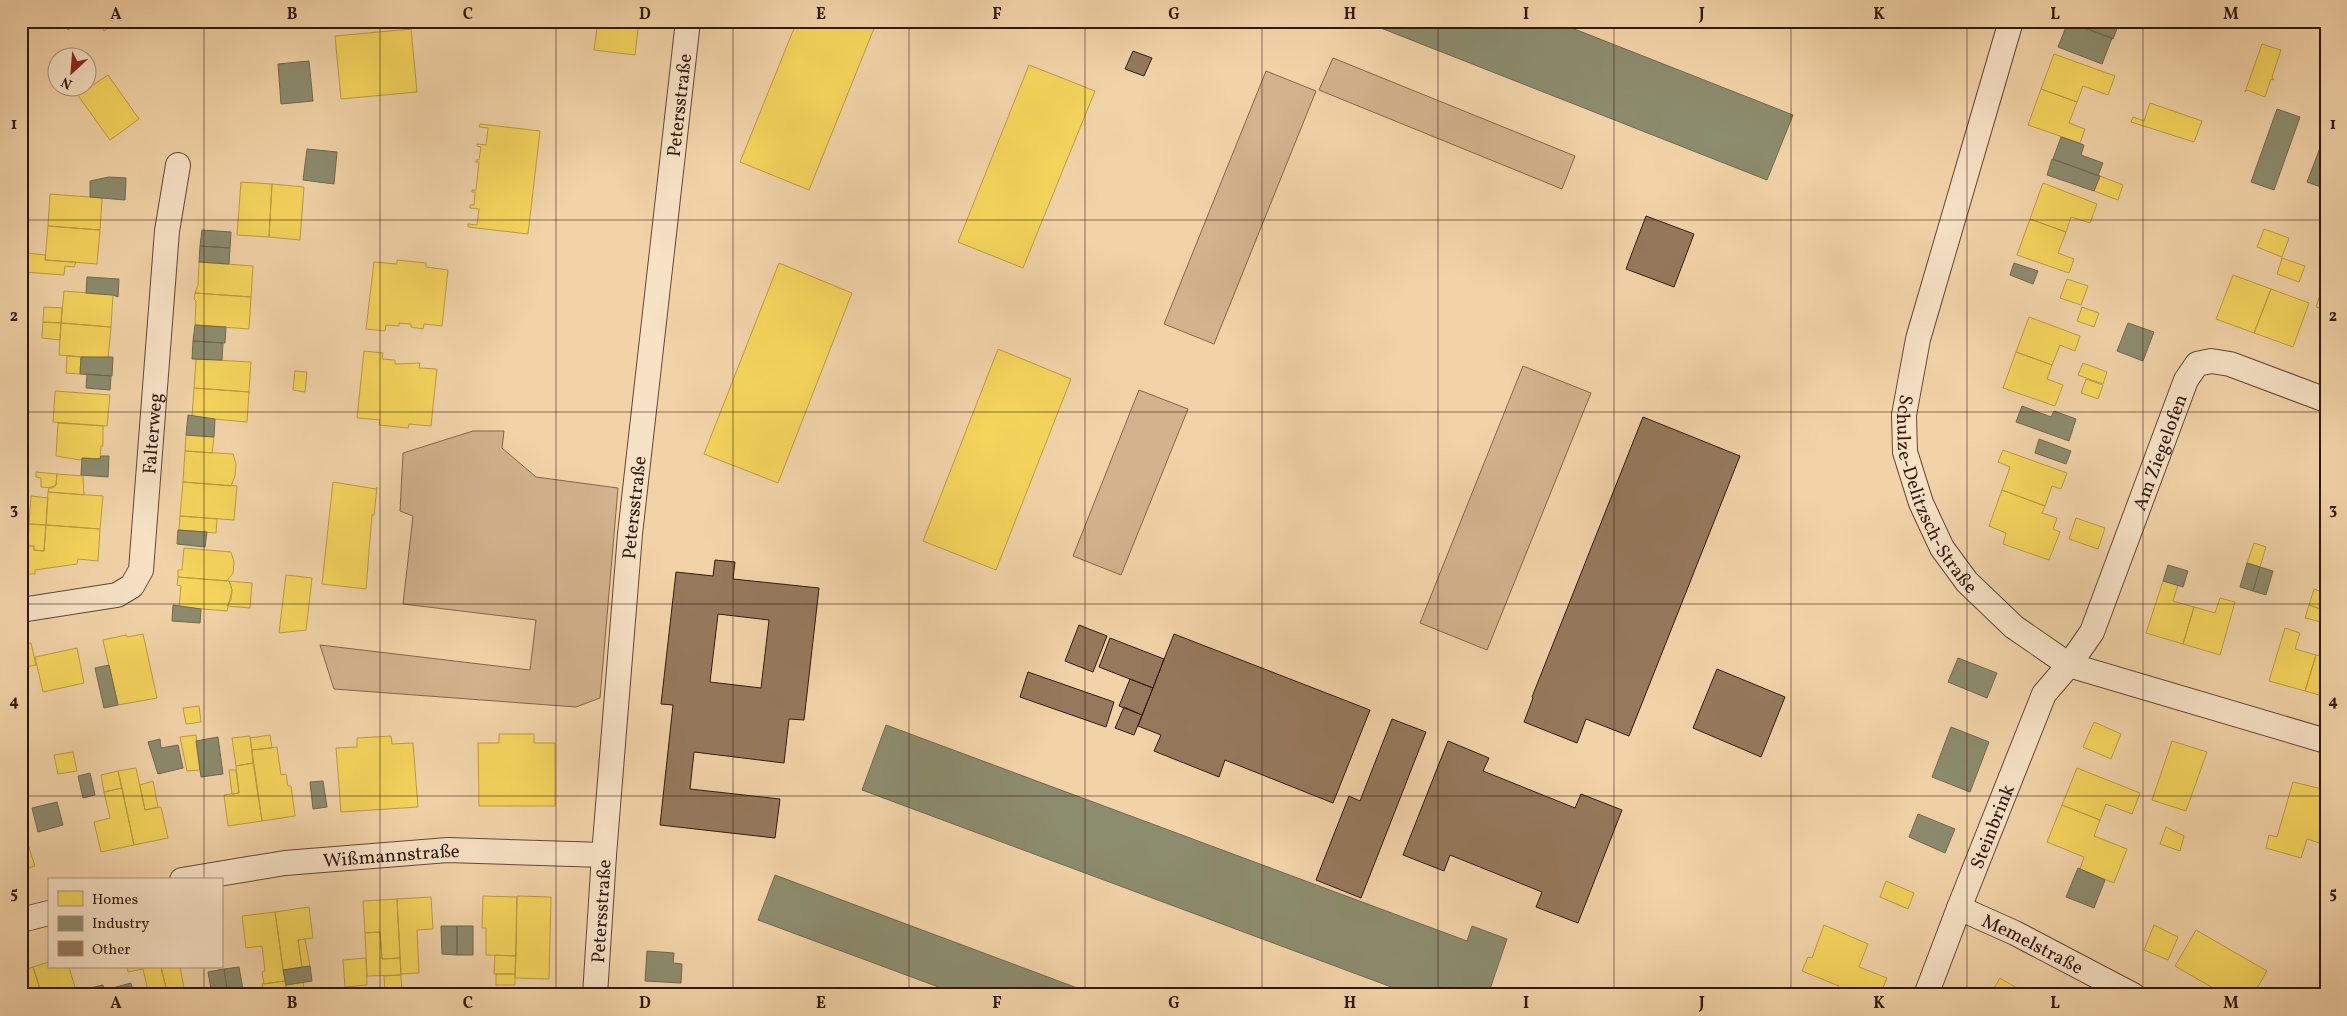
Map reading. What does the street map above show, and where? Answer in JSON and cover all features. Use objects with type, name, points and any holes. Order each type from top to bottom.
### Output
[{"type":"street","name":"Petersstraße","points":[[595,995],[604,855],[630,534],[688,21]]},
{"type":"street","name":"Schulze-Delitzsch-Straße","points":[[2011,21],[1918,339],[1904,415],[1905,452],[1921,503],[1942,548],[1967,582],[2014,627],[2069,665],[2326,741]]},
{"type":"street","name":"Falterweg","points":[[21,610],[117,595],[132,586],[141,570],[166,231],[178,165]]},
{"type":"street","name":"Am Ziegelofen","points":[[2069,665],[2092,632],[2186,380],[2198,364],[2211,361],[2230,364],[2326,400]]},
{"type":"street","name":"Steinbrink","points":[[1926,995],[1958,908],[2044,694],[2069,665]]},
{"type":"street","name":"Wißmannstraße","points":[[194,878],[286,863],[448,850],[604,855]]},
{"type":"street","name":"Memelstraße","points":[[1958,908],[2015,934],[2133,995]]},
{"type":"street","points":[[21,920],[48,913]]},
{"type":"shaded area","points":[[1333,58],[1575,156],[1562,189],[1319,90]]},
{"type":"shaded area","points":[[1266,71],[1316,91],[1214,344],[1164,324]]},
{"type":"shaded area","points":[[1523,366],[1591,393],[1487,650],[1420,623]]},
{"type":"shaded area","points":[[1139,390],[1188,409],[1121,575],[1073,556]]},
{"type":"shaded area","points":[[473,431],[504,431],[502,448],[536,477],[618,488],[600,698],[576,707],[334,689],[320,645],[530,670],[536,620],[403,604],[413,516],[400,511],[403,453]]},
{"type":"building: Homes","points":[[61,21],[80,21],[68,30]]},
{"type":"building: Homes","points":[[97,21],[117,21],[104,31]]},
{"type":"building: Homes","points":[[598,21],[639,21],[635,55],[594,50]]},
{"type":"building: Homes","points":[[797,21],[877,21],[809,190],[740,162]]},
{"type":"building: Homes","points":[[411,29],[417,92],[341,99],[335,36]]},
{"type":"building: Homes","points":[[2262,44],[2281,50],[2272,77],[2274,80],[2271,79],[2265,97],[2247,90],[2245,92]]},
{"type":"building: Homes","points":[[2054,54],[2115,76],[2108,95],[2083,86],[2077,102],[2041,89]]},
{"type":"building: Homes","points":[[1029,65],[1095,91],[1023,268],[958,242]]},
{"type":"building: Homes","points":[[108,75],[139,119],[110,140],[80,98],[98,98],[98,82]]},
{"type":"building: Homes","points":[[2041,89],[2077,102],[2069,123],[2085,129],[2080,143],[2028,125]]},
{"type":"building: Homes","points":[[2150,103],[2202,121],[2194,142],[2131,122],[2133,117],[2144,121]]},
{"type":"building: Homes","points":[[480,124],[540,131],[528,234],[468,227],[468,224],[477,225],[479,209],[470,208],[470,205],[474,205],[475,192],[472,192],[472,190],[476,190],[479,162],[475,162],[479,160],[481,147],[477,146],[477,144],[486,145],[488,128],[479,127]]},
{"type":"building: Homes","points":[[2100,176],[2123,185],[2118,200],[2094,191]]},
{"type":"building: Homes","points":[[241,182],[272,184],[269,237],[237,235]]},
{"type":"building: Homes","points":[[2043,183],[2097,204],[2090,223],[2071,217],[2066,232],[2030,219]]},
{"type":"building: Homes","points":[[272,184],[304,187],[300,240],[269,237]]},
{"type":"building: Homes","points":[[50,194],[102,198],[100,230],[48,226]]},
{"type":"building: Homes","points":[[2030,219],[2066,232],[2058,253],[2074,259],[2069,273],[2017,255]]},
{"type":"building: Homes","points":[[48,226],[100,230],[97,264],[45,260]]},
{"type":"building: Homes","points":[[2264,229],[2289,238],[2282,257],[2257,247]]},
{"type":"building: Homes","points":[[26,253],[46,255],[45,260],[76,262],[74,267],[65,266],[64,275],[24,272]]},
{"type":"building: Homes","points":[[2282,258],[2305,266],[2299,282],[2277,274]]},
{"type":"building: Homes","points":[[397,260],[426,263],[426,267],[448,270],[442,326],[424,324],[423,329],[411,327],[411,324],[399,323],[399,326],[386,325],[385,331],[366,329],[374,262],[397,264]]},
{"type":"building: Homes","points":[[199,262],[253,266],[251,297],[195,293],[198,285]]},
{"type":"building: Homes","points":[[779,263],[852,293],[778,483],[704,454]]},
{"type":"building: Homes","points":[[2233,275],[2271,289],[2254,333],[2216,319]]},
{"type":"building: Homes","points":[[2067,279],[2088,286],[2081,305],[2060,298]]},
{"type":"building: Homes","points":[[2326,280],[2326,310],[2316,307]]},
{"type":"building: Homes","points":[[2271,289],[2309,303],[2293,347],[2254,333]]},
{"type":"building: Homes","points":[[64,291],[113,295],[111,327],[61,323]]},
{"type":"building: Homes","points":[[195,293],[251,297],[249,329],[195,325]]},
{"type":"building: Homes","points":[[44,307],[62,308],[61,323],[43,322]]},
{"type":"building: Homes","points":[[2082,307],[2099,313],[2094,327],[2077,321]]},
{"type":"building: Homes","points":[[2029,317],[2080,336],[2075,351],[2060,345],[2052,365],[2016,352]]},
{"type":"building: Homes","points":[[43,322],[61,323],[60,340],[42,338]]},
{"type":"building: Homes","points":[[61,323],[111,327],[108,359],[59,355]]},
{"type":"building: Homes","points":[[998,349],[1071,379],[996,570],[923,541]]},
{"type":"building: Homes","points":[[364,351],[383,353],[382,359],[395,360],[395,364],[420,363],[419,368],[437,369],[431,426],[409,424],[408,428],[379,425],[380,420],[357,418]]},
{"type":"building: Homes","points":[[2016,352],[2052,365],[2047,379],[2063,385],[2055,406],[2003,388]]},
{"type":"building: Homes","points":[[67,356],[81,357],[80,374],[66,373]]},
{"type":"building: Homes","points":[[196,359],[251,362],[249,392],[194,388]]},
{"type":"building: Homes","points":[[2083,363],[2107,372],[2103,384],[2078,375]]},
{"type":"building: Homes","points":[[295,371],[307,372],[305,392],[293,390]]},
{"type":"building: Homes","points":[[2086,379],[2103,385],[2098,399],[2081,393]]},
{"type":"building: Homes","points":[[194,388],[249,392],[247,422],[192,417]]},
{"type":"building: Homes","points":[[55,391],[110,395],[107,426],[53,422]]},
{"type":"building: Homes","points":[[58,423],[103,426],[103,446],[101,446],[100,459],[83,458],[80,460],[56,456]]},
{"type":"building: Homes","points":[[186,435],[214,437],[212,453],[185,451]]},
{"type":"building: Homes","points":[[2003,450],[2067,473],[2061,489],[2052,486],[2045,506],[2002,490],[2010,467],[1998,462]]},
{"type":"building: Homes","points":[[185,451],[233,454],[236,464],[235,476],[231,486],[183,482]]},
{"type":"building: Homes","points":[[36,472],[57,474],[56,485],[53,488],[41,487],[41,478],[36,477]]},
{"type":"building: Homes","points":[[57,474],[83,476],[84,495],[48,492],[49,488],[56,485]]},
{"type":"building: Homes","points":[[183,482],[237,486],[234,520],[180,516]]},
{"type":"building: Homes","points":[[333,482],[376,489],[377,487],[374,515],[372,515],[366,589],[322,584]]},
{"type":"building: Homes","points":[[2002,490],[2045,506],[2042,513],[2057,518],[2053,529],[2060,532],[2049,560],[2003,544],[2006,533],[1989,526]]},
{"type":"building: Homes","points":[[48,492],[103,496],[100,529],[46,525]]},
{"type":"building: Homes","points":[[31,496],[48,498],[46,525],[29,524]]},
{"type":"building: Homes","points":[[180,516],[217,519],[216,533],[179,530]]},
{"type":"building: Homes","points":[[2076,518],[2105,528],[2098,549],[2069,539]]},
{"type":"building: Homes","points":[[29,524],[46,525],[44,551],[34,550],[34,546],[28,546]]},
{"type":"building: Homes","points":[[46,525],[100,529],[98,561],[78,559],[77,564],[35,570],[35,574],[21,574],[21,546],[34,546],[34,550],[44,551]]},
{"type":"building: Homes","points":[[2254,543],[2266,547],[2260,567],[2247,563]]},
{"type":"building: Homes","points":[[184,548],[231,552],[234,562],[233,573],[227,581],[178,577],[178,570],[182,570]]},
{"type":"building: Homes","points":[[286,575],[312,578],[306,630],[279,633]]},
{"type":"building: Homes","points":[[178,577],[229,581],[232,590],[227,611],[179,607],[181,586],[177,585]]},
{"type":"building: Homes","points":[[229,581],[252,583],[250,608],[227,606],[231,600],[232,590]]},
{"type":"building: Homes","points":[[2163,581],[2178,585],[2173,601],[2194,607],[2183,644],[2146,633]]},
{"type":"building: Homes","points":[[2314,589],[2326,593],[2326,611],[2309,605]]},
{"type":"building: Homes","points":[[2220,598],[2235,602],[2220,655],[2183,644],[2194,607],[2215,613]]},
{"type":"building: Homes","points":[[2309,605],[2326,611],[2325,623],[2305,618]]},
{"type":"building: Homes","points":[[2285,628],[2300,633],[2295,649],[2316,655],[2305,691],[2269,681]]},
{"type":"building: Homes","points":[[143,634],[157,698],[118,705],[103,640],[126,635],[127,637]]},
{"type":"building: Homes","points":[[31,643],[36,665],[22,668],[21,645]]},
{"type":"building: Homes","points":[[77,648],[84,683],[43,692],[35,657]]},
{"type":"building: Homes","points":[[2316,655],[2326,657],[2326,697],[2305,691]]},
{"type":"building: Homes","points":[[199,706],[201,722],[186,724],[183,708]]},
{"type":"building: Homes","points":[[2094,722],[2121,734],[2111,759],[2083,747]]},
{"type":"building: Homes","points":[[499,734],[534,734],[534,743],[555,743],[555,806],[479,806],[478,743],[499,743]]},
{"type":"building: Homes","points":[[196,735],[200,770],[187,771],[180,737]]},
{"type":"building: Homes","points":[[270,735],[272,748],[252,750],[250,738]]},
{"type":"building: Homes","points":[[250,736],[253,763],[236,766],[232,738]]},
{"type":"building: Homes","points":[[391,736],[392,744],[413,743],[418,807],[341,812],[336,748],[357,747],[357,738]]},
{"type":"building: Homes","points":[[2172,741],[2207,752],[2186,811],[2152,800]]},
{"type":"building: Homes","points":[[277,747],[281,775],[286,774],[288,786],[291,786],[295,816],[262,821],[252,750]]},
{"type":"building: Homes","points":[[73,752],[77,771],[58,774],[54,755]]},
{"type":"building: Homes","points":[[253,763],[262,821],[228,826],[224,795],[239,793],[236,766]]},
{"type":"building: Homes","points":[[136,768],[145,810],[161,807],[168,838],[134,845],[118,771]]},
{"type":"building: Homes","points":[[2077,768],[2140,793],[2132,814],[2106,804],[2100,820],[2062,805]]},
{"type":"building: Homes","points":[[229,770],[236,770],[239,793],[232,794]]},
{"type":"building: Homes","points":[[118,771],[122,788],[104,792],[101,775]]},
{"type":"building: Homes","points":[[153,781],[158,807],[145,810],[140,785]]},
{"type":"building: Homes","points":[[2293,782],[2326,790],[2326,845],[2307,839],[2301,858],[2266,848],[2269,835],[2277,837]]},
{"type":"building: Homes","points":[[122,788],[134,845],[101,852],[94,822],[110,818],[104,792]]},
{"type":"building: Homes","points":[[2062,805],[2100,820],[2094,836],[2127,849],[2114,883],[2080,869],[2084,857],[2047,842]]},
{"type":"building: Homes","points":[[2166,827],[2184,836],[2180,851],[2160,844]]},
{"type":"building: Homes","points":[[25,835],[35,866],[21,870],[21,836]]},
{"type":"building: Homes","points":[[1886,881],[1914,893],[1908,909],[1880,897]]},
{"type":"building: Homes","points":[[483,896],[517,897],[516,956],[486,955],[486,928],[482,928]]},
{"type":"building: Homes","points":[[517,896],[551,897],[549,979],[515,978]]},
{"type":"building: Homes","points":[[431,897],[433,929],[417,930],[419,973],[401,974],[397,899]]},
{"type":"building: Homes","points":[[397,899],[400,958],[382,959],[380,932],[365,933],[363,901]]},
{"type":"building: Homes","points":[[309,907],[313,938],[298,940],[302,967],[283,970],[275,912]]},
{"type":"building: Homes","points":[[275,912],[285,981],[264,984],[262,972],[265,971],[262,946],[246,948],[242,916]]},
{"type":"building: Homes","points":[[1824,925],[1868,944],[1859,967],[1887,978],[1880,995],[1836,995],[1839,986],[1802,971],[1808,957],[1812,958]]},
{"type":"building: Homes","points":[[2154,925],[2178,937],[2168,960],[2144,950]]},
{"type":"building: Homes","points":[[2196,930],[2267,971],[2253,995],[2225,995],[2175,966]]},
{"type":"building: Homes","points":[[380,932],[382,959],[400,958],[401,975],[367,976],[365,933]]},
{"type":"building: Homes","points":[[305,939],[310,966],[302,967],[298,940]]},
{"type":"building: Homes","points":[[495,955],[516,956],[515,974],[494,974]]},
{"type":"building: Homes","points":[[366,958],[367,985],[345,987],[343,960]]},
{"type":"building: Homes","points":[[48,962],[48,968],[69,968],[75,987],[60,992],[61,995],[42,995],[33,967]]},
{"type":"building: Homes","points":[[33,967],[42,995],[21,995],[21,971]]},
{"type":"building: Homes","points":[[127,968],[161,968],[167,992],[149,995],[143,969],[128,972]]},
{"type":"building: Homes","points":[[161,968],[180,968],[184,988],[167,992]]},
{"type":"building: Homes","points":[[496,974],[515,974],[515,985],[496,985]]},
{"type":"building: Homes","points":[[401,975],[402,995],[385,995],[384,976]]},
{"type":"building: Homes","points":[[2000,978],[2029,995],[1990,995]]},
{"type":"building: Homes","points":[[285,981],[287,995],[264,995],[262,984]]},
{"type":"building: Homes","points":[[303,982],[305,995],[287,995],[286,985]]},
{"type":"building: Homes","points":[[184,988],[186,995],[167,995],[167,992]]},
{"type":"building: Homes","points":[[350,988],[362,988],[363,995],[350,995]]},
{"type":"building: Industry","points":[[1363,21],[1554,21],[1793,115],[1767,180]]},
{"type":"building: Industry","points":[[2068,21],[2120,21],[2113,39]]},
{"type":"building: Industry","points":[[2068,22],[2112,38],[2102,64],[2058,47]]},
{"type":"building: Industry","points":[[309,61],[313,101],[281,104],[278,64]]},
{"type":"building: Industry","points":[[2277,109],[2300,117],[2274,190],[2251,182]]},
{"type":"building: Industry","points":[[2326,132],[2326,189],[2307,182]]},
{"type":"building: Industry","points":[[2061,137],[2084,145],[2081,155],[2103,163],[2098,176],[2053,159]]},
{"type":"building: Industry","points":[[307,149],[337,152],[334,184],[303,180]]},
{"type":"building: Industry","points":[[2052,159],[2100,176],[2094,191],[2047,175]]},
{"type":"building: Industry","points":[[109,177],[126,178],[125,200],[90,197],[90,181]]},
{"type":"building: Industry","points":[[202,230],[231,232],[230,248],[200,246]]},
{"type":"building: Industry","points":[[200,246],[230,248],[229,264],[199,262]]},
{"type":"building: Industry","points":[[2014,263],[2038,271],[2033,284],[2010,275]]},
{"type":"building: Industry","points":[[87,277],[119,279],[118,297],[86,293]]},
{"type":"building: Industry","points":[[2128,323],[2154,332],[2143,361],[2117,351]]},
{"type":"building: Industry","points":[[195,325],[226,327],[225,343],[193,341]]},
{"type":"building: Industry","points":[[193,341],[223,343],[222,360],[192,359]]},
{"type":"building: Industry","points":[[81,357],[113,357],[112,376],[80,374]]},
{"type":"building: Industry","points":[[87,374],[111,376],[110,390],[86,388]]},
{"type":"building: Industry","points":[[2022,406],[2051,417],[2054,411],[2076,419],[2069,441],[2016,422]]},
{"type":"building: Industry","points":[[188,415],[215,419],[214,437],[186,435]]},
{"type":"building: Industry","points":[[2039,439],[2071,451],[2066,464],[2035,453]]},
{"type":"building: Industry","points":[[101,456],[109,456],[108,477],[81,475],[82,458],[100,459]]},
{"type":"building: Industry","points":[[178,530],[207,532],[205,547],[177,544]]},
{"type":"building: Industry","points":[[2247,563],[2260,567],[2253,591],[2240,587]]},
{"type":"building: Industry","points":[[2168,565],[2188,571],[2183,587],[2163,581]]},
{"type":"building: Industry","points":[[2260,567],[2273,571],[2266,595],[2253,591]]},
{"type":"building: Industry","points":[[173,605],[201,609],[200,623],[172,621]]},
{"type":"building: Industry","points":[[1958,658],[1997,673],[1987,698],[1948,682]]},
{"type":"building: Industry","points":[[109,665],[118,705],[104,708],[95,668]]},
{"type":"building: Industry","points":[[886,725],[1467,941],[1472,926],[1507,939],[1488,995],[1413,995],[862,790]]},
{"type":"building: Industry","points":[[1951,727],[1989,742],[1970,792],[1932,777]]},
{"type":"building: Industry","points":[[218,737],[223,774],[201,777],[196,741]]},
{"type":"building: Industry","points":[[160,739],[161,748],[178,745],[183,768],[158,774],[148,742]]},
{"type":"building: Industry","points":[[90,773],[95,795],[83,798],[78,776]]},
{"type":"building: Industry","points":[[323,781],[327,807],[313,809],[310,782]]},
{"type":"building: Industry","points":[[57,802],[63,825],[38,832],[32,808]]},
{"type":"building: Industry","points":[[1918,814],[1955,829],[1945,853],[1909,837]]},
{"type":"building: Industry","points":[[2078,868],[2105,880],[2094,908],[2066,897]]},
{"type":"building: Industry","points":[[775,875],[1096,995],[960,995],[758,920]]},
{"type":"building: Industry","points":[[441,926],[457,926],[457,955],[442,954]]},
{"type":"building: Industry","points":[[457,926],[473,926],[473,955],[457,955]]},
{"type":"building: Industry","points":[[647,951],[674,953],[673,963],[682,964],[681,983],[645,981]]},
{"type":"building: Industry","points":[[310,966],[312,981],[286,985],[283,970]]},
{"type":"building: Industry","points":[[239,967],[244,995],[228,995],[224,969]]},
{"type":"building: Industry","points":[[224,969],[228,995],[212,995],[208,972]]},
{"type":"building: Industry","points":[[131,983],[134,995],[106,995],[105,990]]},
{"type":"building: Industry","points":[[103,985],[106,995],[91,995],[90,988]]},
{"type":"building: Other","points":[[1133,51],[1152,58],[1144,76],[1125,69]]},
{"type":"building: Other","points":[[1646,216],[1694,234],[1674,287],[1626,269]]},
{"type":"building: Other","points":[[1643,417],[1740,456],[1629,736],[1586,719],[1577,743],[1524,722],[1532,697]]},
{"type":"building: Other","points":[[715,560],[735,562],[733,579],[819,588],[804,720],[789,719],[784,763],[694,752],[690,789],[780,799],[775,838],[660,825],[673,705],[661,704],[676,572],[713,576]],"holes":[[[718,614],[769,620],[761,688],[710,682]]]},
{"type":"building: Other","points":[[1079,625],[1107,636],[1093,672],[1065,661]]},
{"type":"building: Other","points":[[1174,634],[1370,710],[1333,803],[1225,760],[1219,777],[1154,751],[1161,735],[1138,726]]},
{"type":"building: Other","points":[[1110,638],[1164,659],[1153,688],[1099,667]]},
{"type":"building: Other","points":[[1717,669],[1785,697],[1761,757],[1693,728]]},
{"type":"building: Other","points":[[1028,672],[1114,702],[1106,727],[1020,697]]},
{"type":"building: Other","points":[[1130,679],[1153,688],[1142,715],[1119,706]]},
{"type":"building: Other","points":[[1124,707],[1142,715],[1134,735],[1115,728]]},
{"type":"building: Other","points":[[1392,719],[1426,732],[1361,898],[1316,880],[1349,796],[1360,801]]},
{"type":"building: Other","points":[[1448,741],[1489,758],[1483,771],[1575,808],[1581,794],[1622,810],[1578,923],[1536,907],[1542,892],[1450,855],[1444,871],[1403,855]]}]
